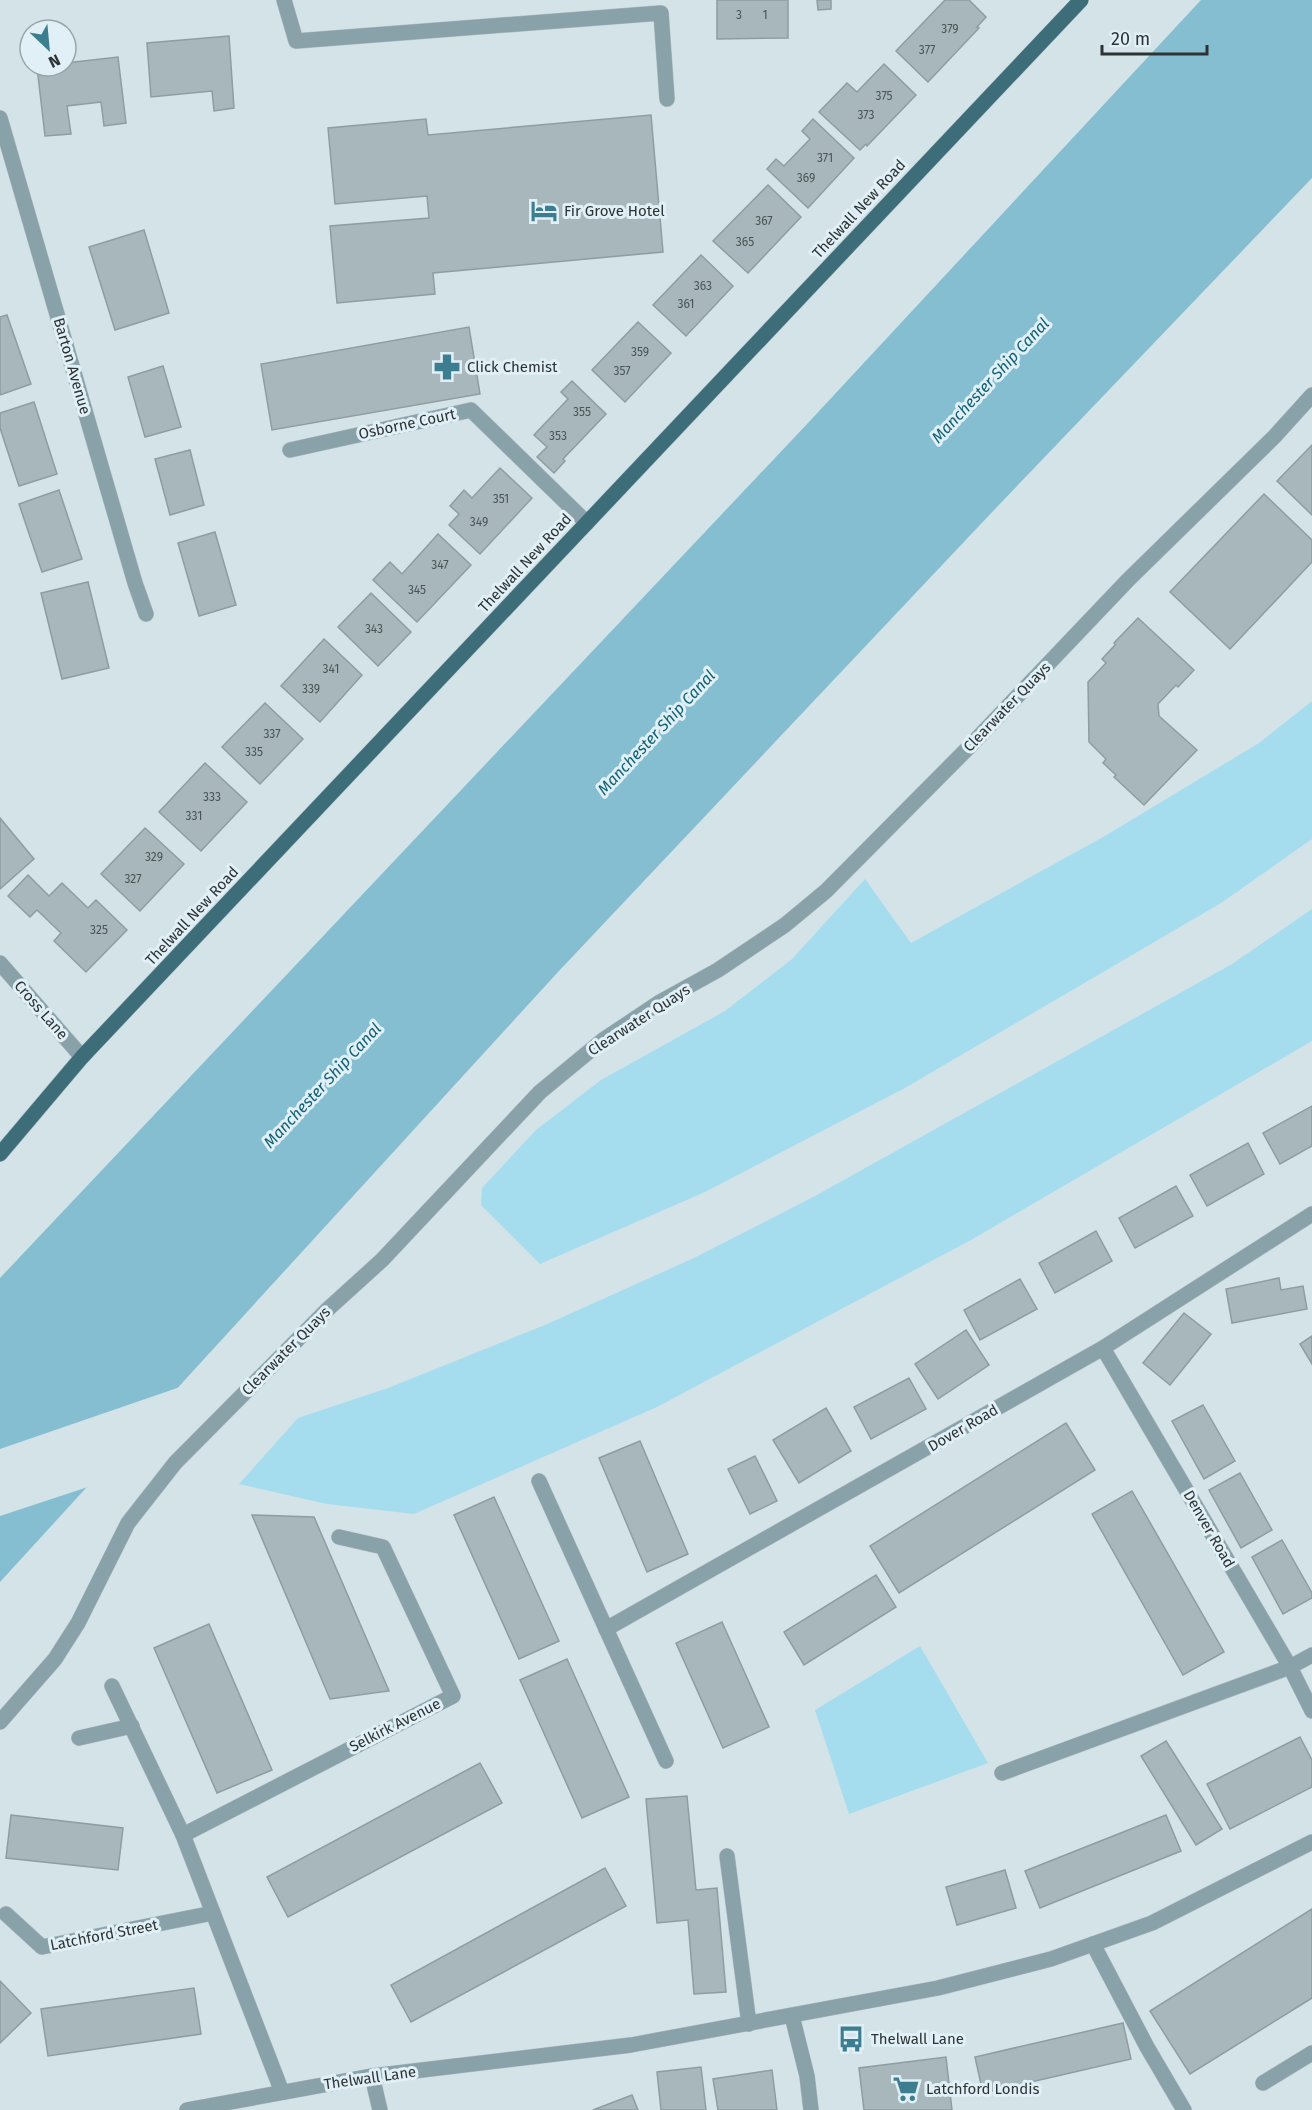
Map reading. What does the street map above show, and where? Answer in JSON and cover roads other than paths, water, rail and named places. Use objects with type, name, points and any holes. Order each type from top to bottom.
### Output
[{"type":"main road","name":"Thelwall New Road","points":[[0,1154],[82,1057],[1081,0]]},
{"type":"street","points":[[284,0],[296,41],[661,13],[667,99]]},
{"type":"street","name":"Barton Avenue","points":[[0,118],[146,614]]},
{"type":"street","name":"Clearwater Quays","points":[[0,1722],[55,1659],[78,1623],[128,1523],[174,1462],[328,1309],[382,1260],[540,1092],[603,1040],[660,1002],[728,964],[785,925],[826,891],[970,746],[1128,580],[1275,436],[1312,395]]},
{"type":"street","name":"Osborne Court","points":[[290,450],[471,410],[588,523]]},
{"type":"street","name":"Cross Lane","points":[[0,963],[82,1057]]},
{"type":"street","name":"Dover Road","points":[[606,1629],[1102,1348],[1312,1214]]},
{"type":"street","name":"Denver Road","points":[[1102,1348],[1290,1667],[1312,1711]]},
{"type":"street","points":[[538,1481],[666,1761]]},
{"type":"street","name":"Selkirk Avenue","points":[[183,1835],[453,1696],[383,1547],[339,1537]]},
{"type":"street","points":[[1002,1773],[1290,1667],[1312,1655]]},
{"type":"street","points":[[112,1686],[183,1835],[282,2092]]},
{"type":"street","points":[[79,1738],[132,1726]]},
{"type":"street","name":"Thelwall Lane","points":[[187,2110],[372,2076],[632,2045],[938,1988],[1051,1959],[1152,1923],[1312,1842]]},
{"type":"street","points":[[727,1856],[749,2024]]},
{"type":"street","name":"Latchford Street","points":[[6,1914],[42,1947],[213,1913]]},
{"type":"street","points":[[1093,1944],[1147,2047],[1184,2110]]},
{"type":"street","points":[[792,2016],[807,2076],[811,2110]]},
{"type":"street","points":[[1263,2083],[1312,2053]]},
{"type":"street","points":[[372,2076],[380,2110]]},
{"type":"water","name":"Manchester Ship Canal","points":[[1201,0],[1312,0],[1312,178],[995,509],[558,972],[0,1582],[0,1278],[808,423]]},
{"type":"place","name":"Fir Grove Hotel","points":[[544,211]]},
{"type":"place","name":"Click Chemist","points":[[447,367]]},
{"type":"place","name":"Thelwall Lane","points":[[851,2039]]},
{"type":"place","name":"Latchford Londis","points":[[906,2089]]}]
